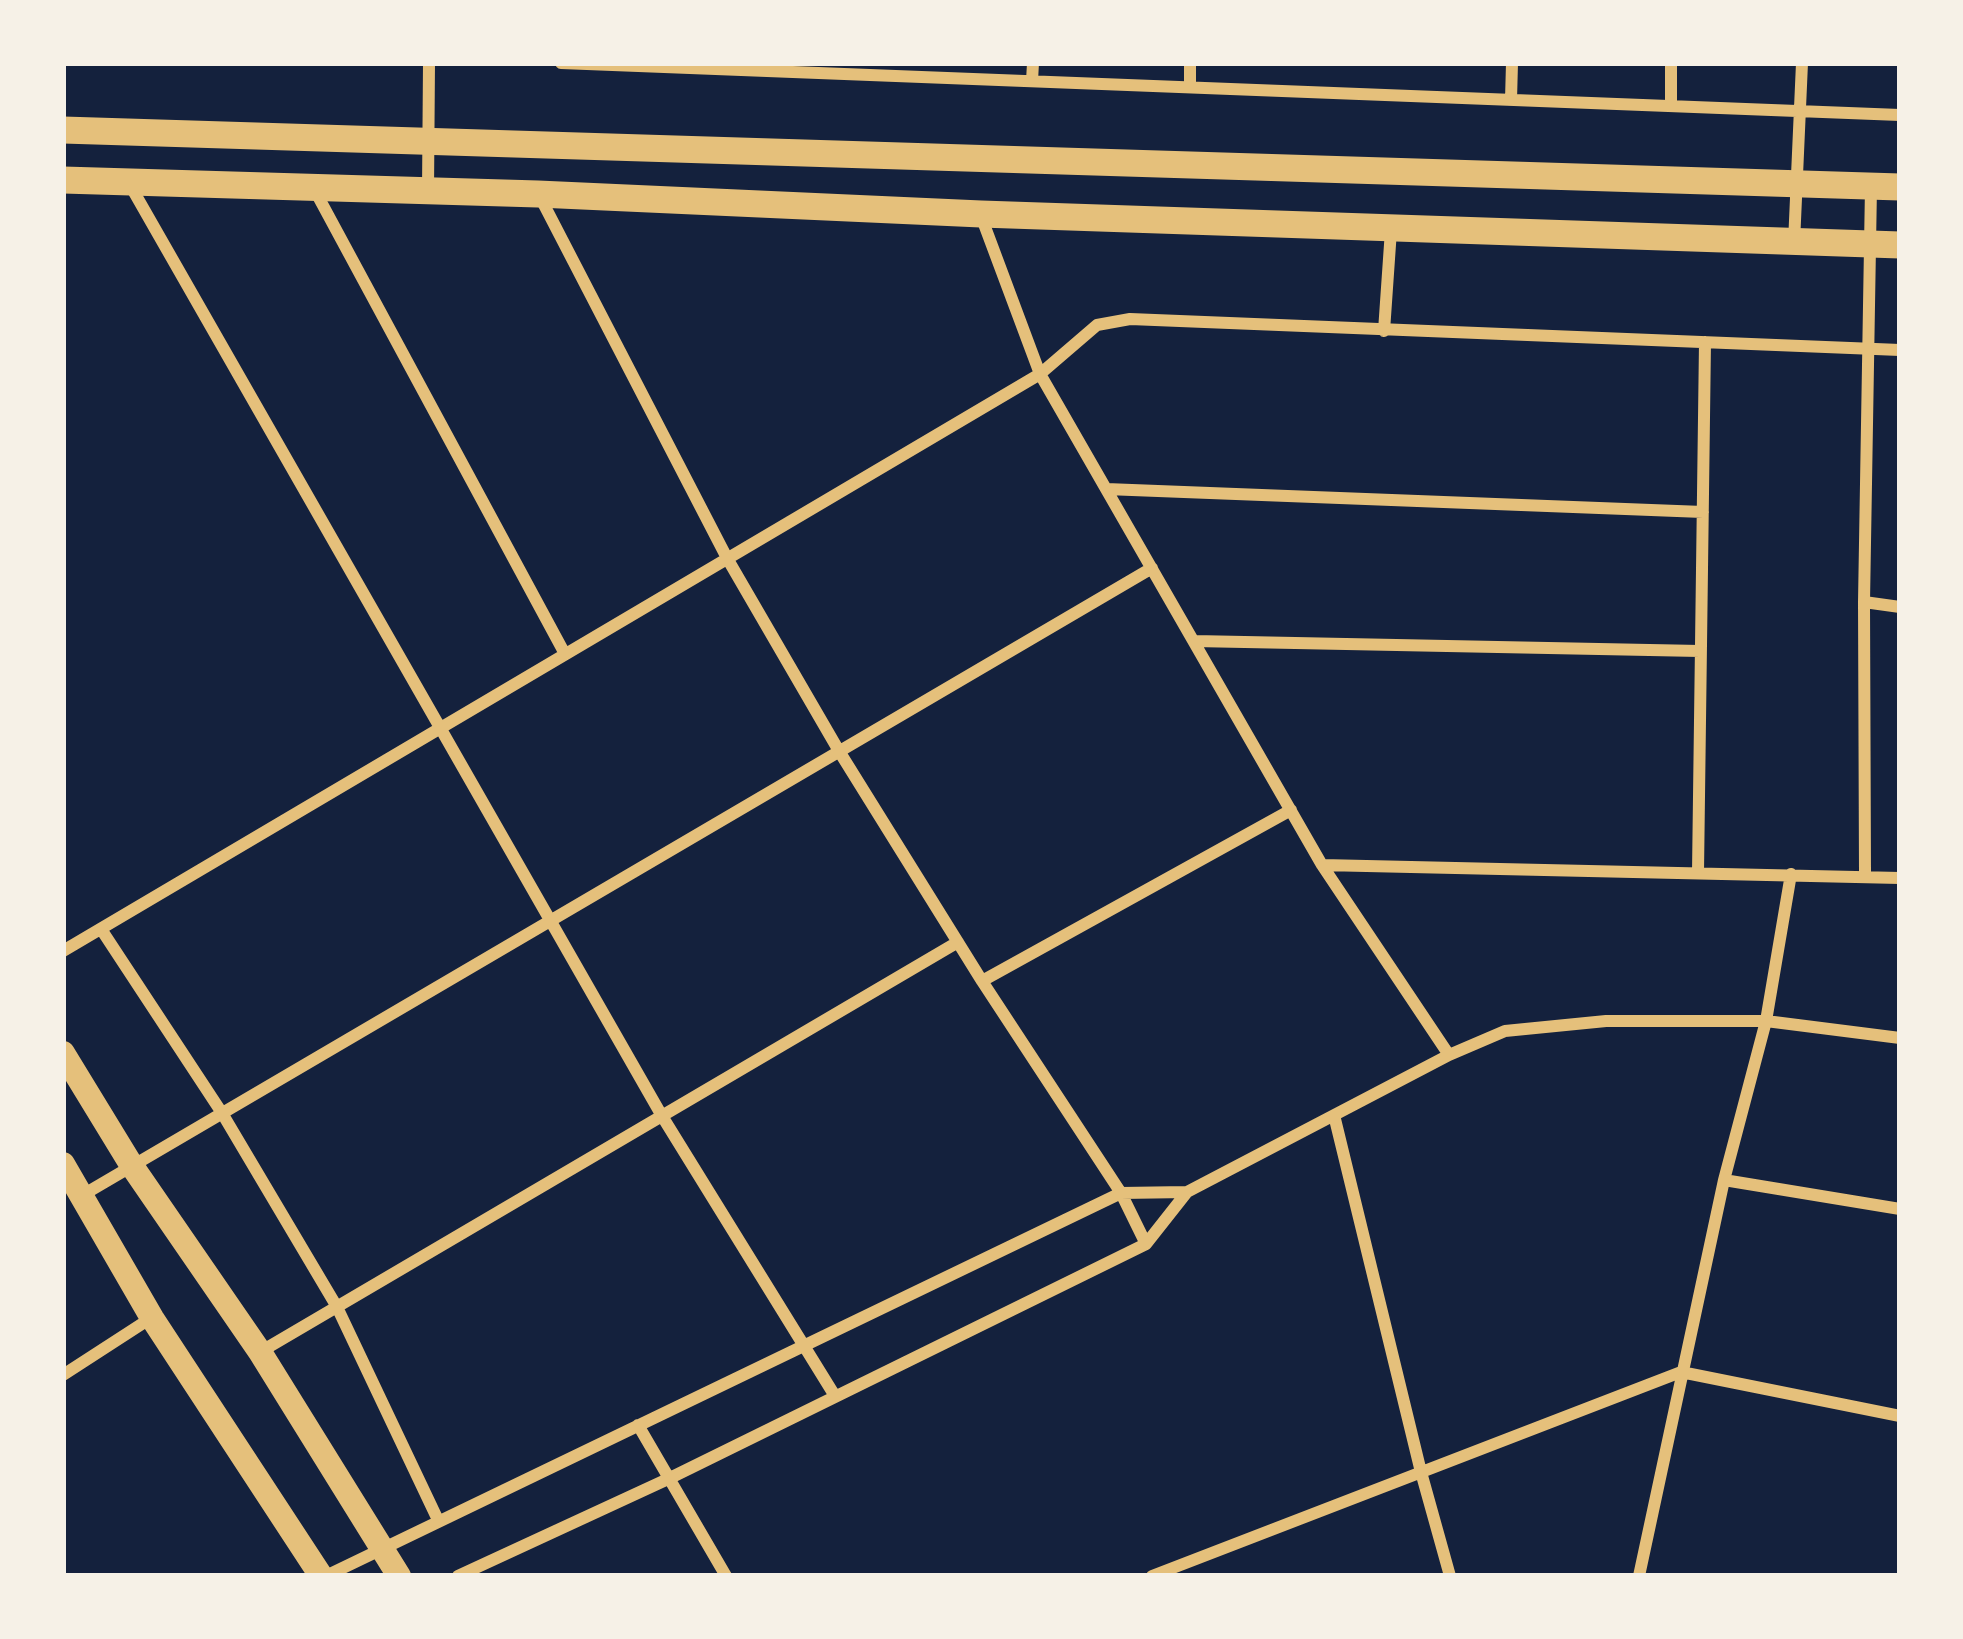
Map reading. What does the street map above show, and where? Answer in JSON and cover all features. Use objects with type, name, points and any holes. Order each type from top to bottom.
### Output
[{"type":"main road","points":[[63,130],[1900,187]]},
{"type":"main road","points":[[63,180],[538,194],[1795,245],[1900,245]]},
{"type":"main road","points":[[63,1053],[132,1166],[260,1352],[399,1576]]},
{"type":"main road","points":[[63,1164],[152,1318],[323,1576]]},
{"type":"street","points":[[428,192],[429,63]]},
{"type":"street","points":[[561,63],[1900,115]]},
{"type":"street","points":[[1032,81],[1033,63]]},
{"type":"street","points":[[1190,63],[1190,87]]},
{"type":"street","points":[[1511,100],[1512,63]]},
{"type":"street","points":[[1671,63],[1671,106]]},
{"type":"street","points":[[1795,245],[1802,63]]},
{"type":"street","points":[[129,184],[662,1116],[835,1396]]},
{"type":"street","points":[[312,186],[565,654]]},
{"type":"street","points":[[1865,874],[1871,186]]},
{"type":"street","points":[[538,194],[727,558],[839,751],[1121,1193],[1146,1244]]},
{"type":"street","points":[[981,214],[1040,374],[1322,865],[1449,1055]]},
{"type":"street","points":[[1384,331],[1391,230]]},
{"type":"street","points":[[63,951],[1040,374],[1097,325],[1130,319],[1900,350]]},
{"type":"street","points":[[1698,872],[1705,342]]},
{"type":"street","points":[[1106,489],[1703,512]]},
{"type":"street","points":[[81,1196],[1152,568]]},
{"type":"street","points":[[1864,602],[1900,607]]},
{"type":"street","points":[[1194,641],[1700,651]]},
{"type":"street","points":[[982,981],[1291,811]]},
{"type":"street","points":[[1322,865],[1900,878]]},
{"type":"street","points":[[1639,1576],[1724,1180],[1766,1021],[1790,874]]},
{"type":"street","points":[[101,928],[222,1113],[337,1307],[439,1520]]},
{"type":"street","points":[[260,1352],[958,942]]},
{"type":"street","points":[[458,1576],[668,1479],[1146,1244],[1187,1192],[1449,1055],[1505,1031],[1606,1021],[1766,1021],[1900,1038]]},
{"type":"street","points":[[1334,1115],[1450,1576]]},
{"type":"street","points":[[1724,1180],[1900,1209]]},
{"type":"street","points":[[323,1576],[1121,1193],[1187,1192]]},
{"type":"street","points":[[63,1375],[152,1318]]},
{"type":"street","points":[[1152,1576],[1681,1372],[1900,1416]]},
{"type":"street","points":[[638,1425],[726,1576]]}]
